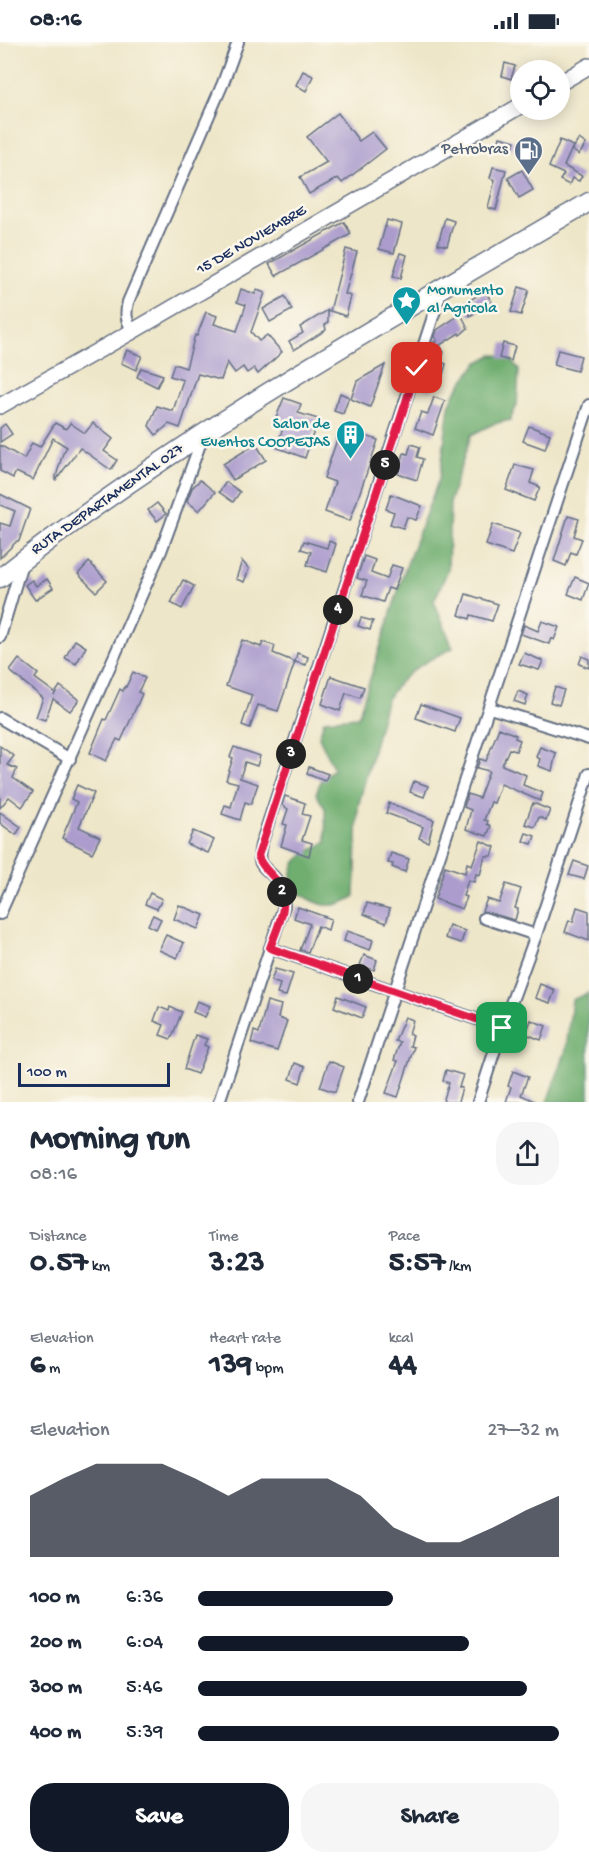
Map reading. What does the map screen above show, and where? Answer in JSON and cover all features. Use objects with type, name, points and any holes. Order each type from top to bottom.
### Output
[{"type":"main road","name":"RUTA DEPARTAMENTAL 027","points":[[0,578],[116,491],[204,432],[589,202]]},
{"type":"street","points":[[133,331],[128,323],[126,310],[128,302],[223,83],[238,42]]},
{"type":"street","points":[[570,77],[589,66]]},
{"type":"street","name":"15 DE NOVIEMBRE","points":[[0,406],[510,112]]},
{"type":"street","points":[[219,1102],[284,906],[283,894],[278,882],[261,866],[258,856],[442,288]]},
{"type":"street","points":[[358,1102],[586,425],[589,405]]},
{"type":"street","points":[[0,914],[161,551],[204,432]]},
{"type":"street","points":[[0,637],[23,560]]},
{"type":"street","points":[[490,708],[589,739]]},
{"type":"street","points":[[0,718],[70,759]]},
{"type":"street","points":[[478,1102],[589,774]]},
{"type":"street","points":[[484,918],[536,935]]},
{"type":"street","points":[[270,948],[502,1028]]},
{"type":"green space","points":[[492,355],[509,356],[519,370],[517,405],[510,420],[493,424],[471,435],[450,500],[448,570],[434,601],[453,648],[407,675],[386,701],[358,807],[355,896],[337,904],[322,904],[292,889],[291,879],[298,859],[326,842],[325,808],[316,794],[322,778],[334,769],[319,737],[324,720],[358,717],[404,572],[440,476],[449,406],[456,391],[477,363]]},
{"type":"green space","points":[[588,993],[589,1102],[547,1102],[566,1050],[572,1000]]},
{"type":"building","points":[[505,63],[510,64],[510,79],[502,76]]},
{"type":"building","points":[[303,71],[313,76],[306,91],[296,85]]},
{"type":"building","points":[[338,113],[359,141],[372,132],[386,149],[342,183],[338,178],[309,194],[300,177],[327,162],[307,137]]},
{"type":"building","points":[[500,137],[515,141],[512,150],[498,146]]},
{"type":"building","points":[[579,139],[586,144],[579,155],[572,150]]},
{"type":"building","points":[[560,140],[573,146],[564,166],[582,176],[579,181],[572,178],[569,185],[560,180],[564,174],[549,167]]},
{"type":"building","points":[[493,167],[506,170],[496,210],[488,208],[495,180],[490,178]]},
{"type":"building","points":[[522,170],[533,190],[519,198],[508,178]]},
{"type":"building","points":[[445,218],[454,221],[447,246],[438,244]]},
{"type":"building","points":[[387,220],[402,224],[394,253],[379,249]]},
{"type":"building","points":[[344,222],[351,234],[276,276],[269,264]]},
{"type":"building","points":[[346,249],[357,252],[345,294],[351,296],[346,316],[330,311]]},
{"type":"building","points":[[400,253],[407,255],[401,278],[393,276]]},
{"type":"building","points":[[519,287],[529,290],[521,315],[511,312]]},
{"type":"building","points":[[241,289],[255,294],[257,290],[265,293],[251,332],[259,341],[267,335],[282,352],[258,374],[254,368],[247,373],[243,367],[235,373],[227,362],[221,380],[198,374],[180,428],[169,424],[156,435],[149,426],[157,406],[173,411],[183,380],[170,376],[174,364],[186,368],[195,335],[197,336],[206,312],[217,316],[214,324],[237,331],[246,305],[237,302]]},
{"type":"building","points":[[485,291],[492,302],[470,316],[463,304]]},
{"type":"building","points":[[285,296],[292,310],[270,322],[263,309]]},
{"type":"building","points":[[328,310],[326,330],[294,350],[289,341],[303,333],[300,327]]},
{"type":"building","points":[[461,314],[468,328],[460,335],[459,333],[440,345],[444,352],[441,362],[446,364],[443,375],[438,374],[431,391],[419,387],[432,343],[437,341],[435,336],[437,330]]},
{"type":"building","points":[[503,343],[515,346],[511,361],[499,358]]},
{"type":"building","points":[[127,350],[142,356],[136,370],[121,363]]},
{"type":"building","points":[[558,350],[581,356],[577,371],[554,365]]},
{"type":"building","points":[[385,365],[370,407],[351,399],[357,381]]},
{"type":"building","points":[[141,368],[163,375],[157,387],[137,377]]},
{"type":"building","points":[[340,393],[349,397],[343,414],[334,411]]},
{"type":"building","points":[[434,397],[445,401],[433,435],[415,428],[421,412],[428,414]]},
{"type":"building","points":[[284,398],[301,404],[298,413],[318,419],[305,458],[276,447],[285,423],[275,420]]},
{"type":"building","points":[[55,423],[66,429],[70,423],[85,433],[93,423],[113,439],[104,451],[117,460],[111,470],[80,448],[55,480],[67,447],[53,438],[33,480],[16,472],[13,478],[0,471],[0,445],[24,459],[32,443],[40,447]]},
{"type":"building","points":[[5,424],[12,434],[0,442],[0,428]]},
{"type":"building","points":[[529,426],[550,434],[545,449],[523,441]]},
{"type":"building","name":"Salon de Eventos COOPEJAS","points":[[341,428],[378,440],[350,521],[325,512],[335,482],[324,478]]},
{"type":"building","points":[[256,444],[266,460],[233,480],[223,464]]},
{"type":"building","points":[[411,444],[420,447],[417,457],[423,459],[417,480],[398,474],[404,453],[408,454]]},
{"type":"building","points":[[515,465],[534,470],[530,483],[540,487],[534,501],[506,490]]},
{"type":"building","points":[[200,480],[215,492],[199,511],[187,501],[192,488]]},
{"type":"building","points":[[226,482],[240,492],[233,502],[219,492]]},
{"type":"building","points":[[0,494],[30,509],[19,541],[0,558],[0,523],[10,526],[15,511],[0,505]]},
{"type":"building","points":[[391,494],[422,506],[416,520],[407,517],[403,528],[390,524],[394,512],[386,509]]},
{"type":"building","points":[[157,503],[166,514],[157,521],[148,510]]},
{"type":"building","points":[[568,516],[579,519],[574,536],[582,539],[576,554],[571,552],[566,566],[554,561]]},
{"type":"building","points":[[493,524],[520,533],[512,554],[486,545]]},
{"type":"building","points":[[304,541],[327,548],[329,541],[336,544],[327,572],[307,565],[311,552],[301,549]]},
{"type":"building","points":[[364,556],[375,560],[371,573],[387,579],[392,565],[402,568],[394,590],[388,588],[383,602],[362,595],[367,581],[357,578]]},
{"type":"building","points":[[242,561],[249,569],[244,582],[236,579]]},
{"type":"building","points":[[89,562],[107,581],[96,592],[78,574]]},
{"type":"building","points":[[575,577],[589,583],[583,600],[568,594]]},
{"type":"building","points":[[47,579],[53,588],[35,600],[25,585],[32,580],[36,586]]},
{"type":"building","points":[[183,580],[194,586],[182,609],[171,603]]},
{"type":"building","points":[[466,594],[498,604],[492,621],[471,615],[470,619],[459,615]]},
{"type":"building","points":[[361,618],[373,621],[370,630],[358,626]]},
{"type":"building","points":[[542,621],[559,627],[554,640],[551,638],[549,644],[521,634],[524,625],[538,631]]},
{"type":"building","points":[[75,640],[86,647],[76,664],[65,658]]},
{"type":"building","points":[[242,640],[261,647],[263,642],[275,646],[273,653],[295,662],[278,711],[258,705],[250,728],[242,725],[252,695],[226,686]]},
{"type":"building","points":[[297,653],[308,657],[306,665],[295,662]]},
{"type":"building","points":[[524,653],[543,661],[539,670],[519,664]]},
{"type":"building","points":[[582,656],[589,659],[589,668],[579,664]]},
{"type":"building","points":[[19,659],[38,674],[35,678],[55,693],[54,695],[60,686],[79,700],[70,711],[53,699],[45,720],[36,717],[43,698],[10,671]]},
{"type":"building","points":[[133,672],[145,678],[138,692],[142,694],[121,741],[117,739],[106,761],[90,753],[104,719],[106,720],[120,689],[123,691]]},
{"type":"building","points":[[331,676],[364,687],[360,698],[346,693],[340,711],[322,704]]},
{"type":"building","points":[[555,687],[564,690],[559,705],[550,702]]},
{"type":"building","points":[[518,691],[528,695],[525,705],[514,701]]},
{"type":"building","points":[[421,704],[460,718],[455,732],[416,718]]},
{"type":"building","points":[[499,728],[516,735],[515,738],[520,740],[516,751],[509,749],[502,765],[526,775],[523,785],[543,793],[540,801],[501,784],[484,820],[488,821],[487,824],[491,826],[487,836],[466,829],[471,810],[464,807],[468,794],[479,798],[489,771],[477,768],[480,759],[486,761]]},
{"type":"building","points":[[0,746],[14,756],[7,765],[17,769],[13,778],[33,792],[22,807],[9,797],[0,808]]},
{"type":"building","points":[[234,747],[260,756],[257,766],[245,762],[240,778],[258,784],[251,804],[245,802],[240,820],[222,814],[225,805],[231,807],[238,783],[226,780]]},
{"type":"building","points":[[540,747],[556,753],[552,771],[538,766],[540,759],[536,757]]},
{"type":"building","points":[[309,767],[328,774],[325,781],[307,774]]},
{"type":"building","points":[[414,781],[428,786],[424,797],[410,792]]},
{"type":"building","points":[[77,785],[94,793],[79,827],[100,837],[92,853],[62,838],[77,802],[71,799]]},
{"type":"building","points":[[285,796],[305,803],[302,814],[310,816],[302,840],[312,843],[309,856],[281,846],[287,825],[283,824],[288,809],[282,805]]},
{"type":"building","points":[[389,803],[434,820],[428,842],[419,838],[423,827],[386,813]]},
{"type":"building","points":[[533,803],[550,810],[546,820],[539,817],[535,827],[525,824]]},
{"type":"building","points":[[0,812],[21,827],[16,835],[0,823]]},
{"type":"building","points":[[193,831],[214,840],[208,853],[187,844]]},
{"type":"building","points":[[526,833],[535,836],[532,844],[523,841]]},
{"type":"building","points":[[481,841],[495,847],[492,856],[485,856],[480,875],[476,874],[474,882],[468,880],[463,896],[467,897],[462,909],[435,899],[445,866],[465,873],[467,863],[472,865]]},
{"type":"building","points":[[391,853],[409,859],[405,872],[388,863]]},
{"type":"building","points":[[574,861],[588,866],[584,879],[569,875]]},
{"type":"building","points":[[506,884],[521,889],[515,908],[518,909],[515,920],[482,911],[487,899],[499,903]]},
{"type":"building","points":[[150,893],[162,899],[157,909],[145,904]]},
{"type":"building","points":[[367,903],[390,909],[386,923],[364,914]]},
{"type":"building","points":[[179,905],[204,915],[198,929],[174,919]]},
{"type":"building","points":[[298,907],[331,919],[328,930],[318,926],[308,952],[300,950],[310,924],[294,918]]},
{"type":"building","points":[[577,907],[589,911],[589,941],[565,932],[569,920],[573,922]]},
{"type":"building","points":[[153,915],[161,919],[156,929],[148,925]]},
{"type":"building","points":[[449,925],[465,931],[461,943],[445,938]]},
{"type":"building","points":[[347,931],[373,940],[370,950],[344,941]]},
{"type":"building","points":[[166,935],[184,943],[177,958],[159,950]]},
{"type":"building","points":[[364,955],[377,960],[374,970],[360,965]]},
{"type":"building","points":[[275,969],[293,974],[286,996],[277,994],[280,984],[271,981]]},
{"type":"building","points":[[540,984],[555,990],[550,1003],[535,998]]},
{"type":"building","points":[[338,996],[366,1007],[362,1018],[334,1007]]},
{"type":"building","points":[[197,1001],[210,1006],[205,1017],[193,1012]]},
{"type":"building","points":[[267,1001],[281,1005],[278,1018],[287,1021],[277,1051],[251,1043],[254,1031],[259,1033]]},
{"type":"building","points":[[159,1007],[169,1011],[170,1007],[182,1012],[171,1039],[160,1035],[164,1025],[154,1021]]},
{"type":"building","points":[[405,1017],[413,1020],[409,1034],[413,1035],[410,1046],[414,1047],[398,1097],[386,1093],[398,1061],[394,1060],[400,1042],[395,1041]]},
{"type":"building","points":[[531,1020],[546,1026],[541,1040],[526,1034]]},
{"type":"building","points":[[195,1035],[207,1039],[204,1045],[208,1047],[197,1074],[184,1069]]},
{"type":"building","points":[[329,1061],[344,1067],[335,1092],[320,1087]]},
{"type":"building","points":[[295,1063],[305,1067],[300,1083],[290,1079]]},
{"type":"building","points":[[446,1070],[463,1075],[458,1102],[443,1102],[449,1083],[443,1081]]},
{"type":"building","points":[[513,1071],[528,1077],[521,1095],[537,1102],[506,1102]]},
{"type":"place","name":"Petrobras","points":[[529,176]]},
{"type":"place","name":"Monumento al Agricola","points":[[406,326]]},
{"type":"place","name":"Salon de Eventos COOPEJAS","points":[[351,460]]},
{"type":"route","points":[[417,368],[258,856],[261,866],[278,882],[283,894],[284,906],[270,948],[502,1028]]}]
